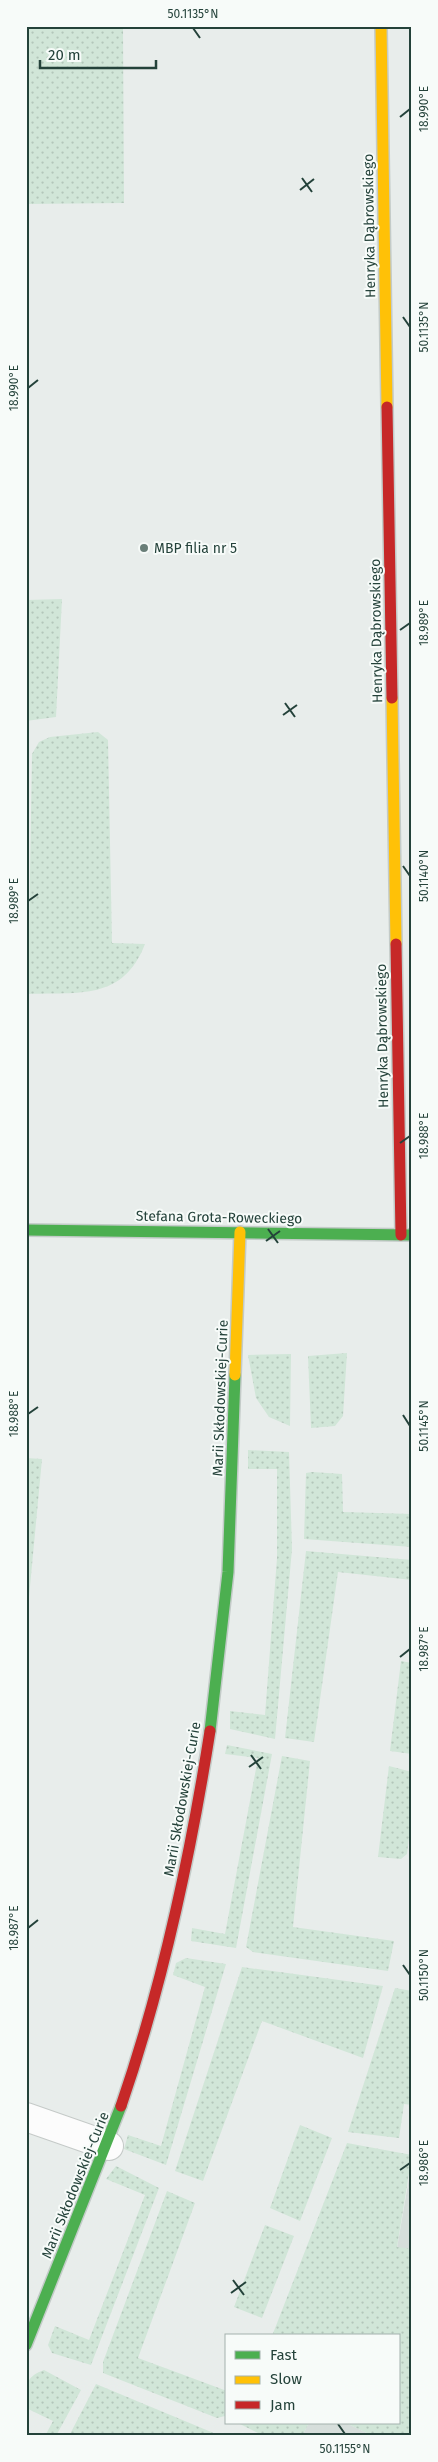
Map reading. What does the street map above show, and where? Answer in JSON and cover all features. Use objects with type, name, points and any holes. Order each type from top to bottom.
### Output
[{"type":"street","name":"Henryka Dąbrowskiego","points":[[381,26],[406,1235]]},
{"type":"street","name":"Stefana Grota-Roweckiego","points":[[26,1230],[406,1235]]},
{"type":"street","name":"Marii Skłodowskiej-Curie","points":[[26,2345],[108,2146],[143,2040],[186,1871],[204,1777],[224,1617],[230,1545],[240,1232]]},
{"type":"street","points":[[26,2117],[108,2146]]},
{"type":"shaded area","points":[[412,2161],[412,2249],[397,2248]]},
{"type":"shaded area","points":[[308,2424],[348,2424],[373,2436],[302,2436]]},
{"type":"green space","points":[[26,26],[123,26],[124,203],[26,204]]},
{"type":"green space","points":[[62,599],[56,717],[26,721],[26,600]]},
{"type":"green space","points":[[98,732],[108,740],[112,943],[145,944],[136,962],[125,976],[112,984],[97,990],[82,992],[28,994],[32,754],[39,742],[50,737]]},
{"type":"green space","points":[[347,1353],[343,1416],[335,1426],[311,1428],[308,1356]]},
{"type":"green space","points":[[291,1354],[290,1426],[269,1417],[256,1398],[248,1355]]},
{"type":"green space","points":[[248,1450],[289,1452],[292,1549],[275,1739],[230,1729],[230,1711],[265,1715],[277,1558],[277,1469],[248,1469]]},
{"type":"green space","points":[[26,1458],[42,1459],[26,1629]]},
{"type":"green space","points":[[306,1473],[342,1474],[343,1512],[412,1514],[412,1547],[304,1539]]},
{"type":"green space","points":[[306,1551],[412,1560],[412,1580],[338,1572],[314,1742],[285,1738]]},
{"type":"green space","points":[[401,1661],[412,1663],[412,1754],[390,1751]]},
{"type":"green space","points":[[227,1745],[272,1754],[236,1948],[191,1941],[192,1928],[225,1934],[258,1758],[225,1754]]},
{"type":"green space","points":[[282,1756],[310,1761],[293,1927],[394,1941],[388,1971],[253,1952],[246,1947]]},
{"type":"green space","points":[[389,1766],[412,1772],[412,1812],[407,1854],[401,1859],[378,1857]]},
{"type":"green space","points":[[186,1958],[226,1964],[166,2165],[124,2149],[128,2135],[161,2146],[205,1987],[173,1975],[176,1963]]},
{"type":"green space","points":[[242,1967],[383,1986],[363,2058],[262,2021],[203,2181],[175,2171]]},
{"type":"green space","points":[[395,1988],[412,1991],[412,2105],[404,2104],[399,2138],[348,2132]]},
{"type":"green space","points":[[300,2125],[332,2138],[300,2221],[270,2208]]},
{"type":"green space","points":[[347,2143],[412,2155],[397,2247],[412,2249],[412,2436],[373,2436],[348,2424],[400,2424],[400,2334],[273,2334]]},
{"type":"green space","points":[[116,2166],[159,2188],[91,2365],[52,2353],[48,2345],[55,2326],[89,2340],[145,2195],[106,2179]]},
{"type":"green space","points":[[167,2191],[195,2203],[138,2358],[225,2390],[225,2416],[217,2418],[103,2373],[103,2362]]},
{"type":"green space","points":[[265,2225],[294,2236],[262,2318],[234,2307]]},
{"type":"green space","points":[[44,2370],[81,2390],[56,2436],[45,2436],[53,2421],[26,2408],[27,2384],[32,2376]]},
{"type":"green space","points":[[96,2384],[216,2434],[215,2436],[69,2436]]},
{"type":"green space","points":[[240,2424],[308,2424],[302,2436],[264,2436]]},
{"type":"traffic: fast","points":[[26,1230],[412,1235]]},
{"type":"traffic: fast","points":[[210,1731],[228,1572],[235,1375]]},
{"type":"traffic: fast","points":[[26,2345],[121,2106]]},
{"type":"traffic: slow","points":[[381,26],[387,407]]},
{"type":"traffic: slow","points":[[392,698],[396,944]]},
{"type":"traffic: slow","points":[[235,1375],[240,1232]]},
{"type":"traffic: jam","points":[[387,407],[392,698]]},
{"type":"traffic: jam","points":[[396,944],[401,1235]]},
{"type":"traffic: jam","points":[[121,2106],[150,2014],[174,1920],[194,1826],[210,1731]]},
{"type":"place","name":"MBP filia nr 5","points":[[144,548]]}]
